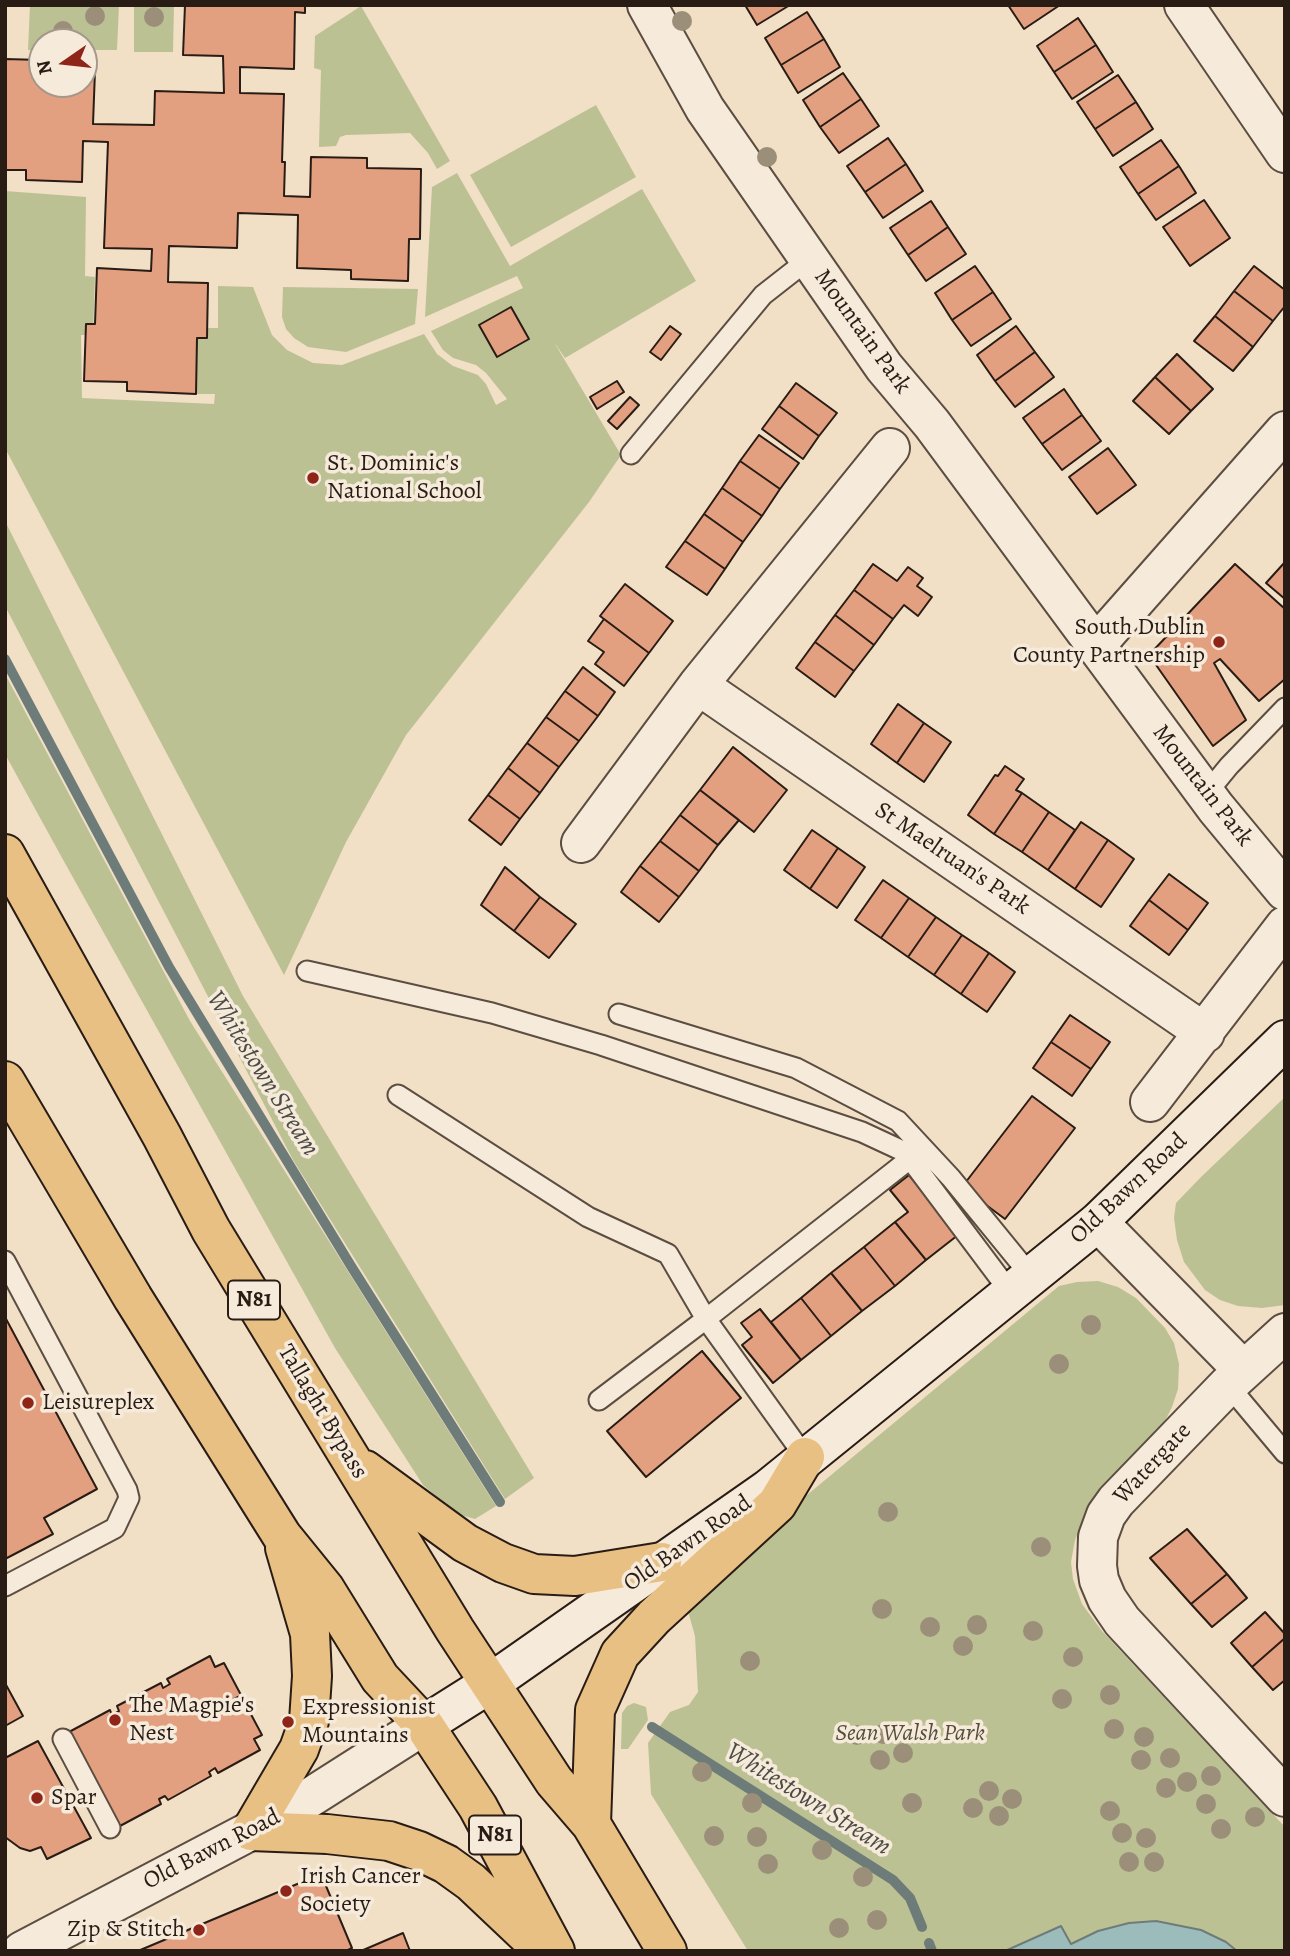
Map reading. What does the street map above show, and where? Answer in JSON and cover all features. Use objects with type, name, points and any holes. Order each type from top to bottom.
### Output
[{"type":"main road","name":"Tallaght Bypass","points":[[5,854],[162,1136],[211,1230],[489,1684],[554,1781],[591,1825],[667,1951]]},
{"type":"main road","name":"N81","points":[[5,1081],[133,1298],[282,1536],[325,1589],[380,1678],[424,1725],[491,1827],[555,1951]]},
{"type":"main road","points":[[591,1825],[596,1710],[620,1654],[654,1617],[777,1504],[806,1457]]},
{"type":"main road","points":[[352,1461],[465,1543],[503,1563],[534,1574],[575,1576],[662,1562]]},
{"type":"main road","points":[[282,1536],[310,1634],[312,1676],[309,1721],[299,1749],[251,1831],[327,1834],[389,1841],[419,1851],[446,1864],[471,1882],[544,1951]]},
{"type":"street","name":"Mountain Park","points":[[647,5],[705,109],[884,367],[932,425],[1206,794],[1285,891]]},
{"type":"street","points":[[1184,5],[1285,153]]},
{"type":"street","points":[[1095,646],[1285,431]]},
{"type":"street","points":[[581,843],[698,685],[890,448]]},
{"type":"street","name":"St Maelruan's Park","points":[[698,685],[1205,1033]]},
{"type":"street","points":[[1150,1102],[1285,926]]},
{"type":"street","name":"Old Bawn Road","points":[[22,1951],[292,1809],[489,1684],[768,1489],[1098,1222],[1285,1040]]},
{"type":"street","points":[[1098,1222],[1236,1378]]},
{"type":"street","name":"Watergate","points":[[1285,1333],[1236,1378],[1116,1501],[1106,1515],[1098,1537],[1097,1566],[1107,1600],[1122,1621],[1285,1797]]},
{"type":"lane","points":[[631,454],[763,295],[809,259]]},
{"type":"lane","points":[[1206,794],[1285,708]]},
{"type":"lane","points":[[307,971],[492,1013],[601,1045],[862,1132],[905,1152],[1021,1284]]},
{"type":"lane","points":[[619,1014],[796,1068],[898,1121],[951,1178],[1021,1284]]},
{"type":"lane","points":[[398,1095],[588,1217],[668,1254],[706,1319],[806,1457]]},
{"type":"lane","points":[[599,1400],[911,1158]]},
{"type":"lane","points":[[5,1261],[129,1498],[115,1528],[5,1586]]},
{"type":"lane","points":[[1236,1378],[1285,1453]]},
{"type":"lane","points":[[63,1740],[110,1828]]},
{"type":"green space","points":[[30,5],[119,5],[117,50],[98,50],[98,28],[29,28]]},
{"type":"green space","points":[[134,5],[174,5],[173,52],[134,52]]},
{"type":"green space","points":[[361,6],[450,161],[437,169],[428,153],[410,133],[346,135],[340,137],[336,146],[319,147],[321,70],[314,68],[315,36]]},
{"type":"green space","points":[[596,105],[636,177],[511,247],[470,175]]},
{"type":"green space","points":[[457,173],[510,266],[642,189],[696,281],[565,358],[554,342],[621,455],[589,502],[406,735],[346,842],[284,975],[5,448],[5,191],[86,197],[85,276],[95,277],[93,335],[81,335],[82,398],[214,404],[215,394],[196,394],[197,338],[206,338],[207,328],[218,328],[218,286],[253,287],[272,335],[287,350],[313,363],[342,365],[424,334],[437,354],[453,366],[478,375],[486,384],[496,405],[507,399],[486,373],[476,365],[453,358],[443,350],[431,331],[523,288],[517,276],[425,317],[432,187]],"holes":[[[511,308],[529,339],[497,357]]]},
{"type":"green space","points":[[283,287],[418,289],[415,324],[346,352],[308,347],[286,329],[282,317]]},
{"type":"green space","points":[[5,521],[243,996],[534,1478],[505,1499],[293,1160],[5,606]]},
{"type":"green space","points":[[5,674],[190,1021],[496,1506],[475,1519],[457,1514],[423,1485],[335,1348],[61,856],[5,754]]},
{"type":"green space","points":[[1285,1097],[1285,1305],[1262,1308],[1238,1306],[1220,1300],[1205,1290],[1184,1262],[1174,1218],[1176,1203]]},
{"type":"green space","name":"Sean Walsh Park","points":[[1098,1281],[1118,1287],[1136,1298],[1165,1328],[1174,1343],[1179,1364],[1178,1389],[1161,1429],[1086,1515],[1075,1540],[1071,1562],[1073,1579],[1082,1604],[1102,1631],[1285,1827],[1285,1951],[748,1951],[651,1794],[648,1743],[670,1712],[689,1705],[698,1692],[695,1636],[684,1597],[1059,1286]]},
{"type":"green space","points":[[634,1703],[646,1707],[648,1720],[628,1749],[621,1749],[622,1713],[627,1706]]},
{"type":"water","points":[[1156,1921],[1201,1930],[1226,1942],[1237,1951],[1005,1951],[1061,1926],[1071,1944],[1098,1931],[1129,1923]]},
{"type":"building","points":[[185,5],[305,5],[305,13],[295,12],[294,69],[240,67],[240,93],[284,94],[284,196],[310,197],[311,157],[367,158],[367,168],[421,169],[420,239],[409,239],[408,281],[351,279],[351,270],[297,268],[298,215],[238,213],[237,248],[169,246],[168,282],[208,283],[207,338],[197,338],[196,394],[127,391],[127,382],[84,381],[86,324],[95,324],[97,268],[151,271],[152,249],[104,248],[108,142],[83,141],[82,182],[26,180],[26,170],[5,170],[5,59],[28,60],[28,98],[94,98],[93,124],[154,125],[155,91],[224,93],[223,56],[183,55]]},
{"type":"building","points":[[745,5],[790,5],[757,25]]},
{"type":"building","points":[[1008,5],[1060,5],[1024,29]]},
{"type":"building","points":[[807,12],[824,39],[781,65],[765,38]]},
{"type":"building","points":[[1078,18],[1096,45],[1054,72],[1037,46]]},
{"type":"building","points":[[824,39],[840,67],[798,93],[781,65]]},
{"type":"building","points":[[1096,45],[1113,72],[1072,99],[1054,72]]},
{"type":"building","points":[[843,73],[861,99],[820,127],[803,100]]},
{"type":"building","points":[[1118,75],[1136,102],[1095,129],[1077,102]]},
{"type":"building","points":[[861,99],[879,126],[839,153],[820,127]]},
{"type":"building","points":[[1136,102],[1153,129],[1113,156],[1095,129]]},
{"type":"building","points":[[888,138],[906,164],[865,192],[847,166]]},
{"type":"building","points":[[1161,140],[1179,166],[1138,194],[1120,167]]},
{"type":"building","points":[[906,164],[923,191],[883,218],[865,192]]},
{"type":"building","points":[[1179,166],[1196,193],[1156,220],[1138,194]]},
{"type":"building","points":[[1204,200],[1230,238],[1190,266],[1163,227]]},
{"type":"building","points":[[931,201],[948,227],[908,255],[890,228]]},
{"type":"building","points":[[948,227],[966,254],[926,281],[908,255]]},
{"type":"building","points":[[975,266],[993,292],[952,320],[935,293]]},
{"type":"building","points":[[1254,266],[1285,290],[1285,306],[1273,321],[1234,291]]},
{"type":"building","points":[[1234,291],[1273,321],[1253,347],[1215,316]]},
{"type":"building","points":[[993,292],[1011,319],[971,346],[952,320]]},
{"type":"building","points":[[511,307],[529,339],[497,357],[479,325]]},
{"type":"building","points":[[1215,316],[1253,347],[1233,371],[1194,341]]},
{"type":"building","points":[[670,326],[681,334],[661,360],[650,352]]},
{"type":"building","points":[[1016,326],[1035,352],[995,381],[977,355]]},
{"type":"building","points":[[1035,352],[1054,377],[1015,407],[995,381]]},
{"type":"building","points":[[1177,354],[1213,389],[1191,411],[1155,377]]},
{"type":"building","points":[[1155,377],[1191,411],[1169,434],[1133,401]]},
{"type":"building","points":[[617,381],[624,392],[597,409],[590,397]]},
{"type":"building","points":[[796,383],[837,413],[819,436],[779,406]]},
{"type":"building","points":[[1064,389],[1082,415],[1042,444],[1023,418]]},
{"type":"building","points":[[630,397],[639,405],[617,429],[608,421]]},
{"type":"building","points":[[779,406],[819,436],[803,459],[762,429]]},
{"type":"building","points":[[1082,415],[1101,441],[1062,470],[1042,444]]},
{"type":"building","points":[[759,435],[799,463],[780,489],[740,461]]},
{"type":"building","points":[[1108,448],[1136,485],[1097,514],[1069,477]]},
{"type":"building","points":[[740,461],[780,489],[762,516],[722,488]]},
{"type":"building","points":[[722,488],[762,516],[743,542],[704,514]]},
{"type":"building","points":[[704,514],[743,542],[725,569],[685,541]]},
{"type":"building","points":[[685,541],[725,569],[707,595],[666,567]]},
{"type":"building","points":[[1285,562],[1285,599],[1266,583]]},
{"type":"building","points":[[873,564],[897,581],[908,567],[923,578],[917,586],[932,597],[918,616],[904,605],[893,619],[854,590]]},
{"type":"building","points":[[1235,564],[1285,609],[1285,679],[1259,701],[1220,659],[1214,663],[1246,720],[1213,746],[1149,655]]},
{"type":"building","points":[[625,584],[673,621],[649,653],[600,616]]},
{"type":"building","points":[[854,590],[893,619],[874,645],[835,615]]},
{"type":"building","points":[[835,615],[874,645],[854,671],[815,642]]},
{"type":"building","points":[[604,619],[649,653],[624,686],[595,664],[604,652],[588,641]]},
{"type":"building","points":[[815,642],[854,671],[835,697],[796,668]]},
{"type":"building","points":[[583,667],[615,692],[598,716],[565,691]]},
{"type":"building","points":[[565,691],[598,716],[579,741],[546,717]]},
{"type":"building","points":[[898,704],[924,723],[897,763],[871,744]]},
{"type":"building","points":[[546,717],[579,741],[559,767],[527,743]]},
{"type":"building","points":[[924,723],[951,742],[924,782],[897,763]]},
{"type":"building","points":[[527,743],[559,767],[540,793],[508,768]]},
{"type":"building","points":[[733,747],[787,790],[754,832],[700,790]]},
{"type":"building","points":[[1005,766],[1024,779],[1016,790],[1022,793],[994,834],[968,815],[995,775],[998,776]]},
{"type":"building","points":[[508,768],[540,793],[520,819],[488,795]]},
{"type":"building","points":[[700,790],[739,820],[718,845],[680,815]]},
{"type":"building","points":[[1022,793],[1049,812],[1022,852],[994,834]]},
{"type":"building","points":[[488,795],[520,819],[501,845],[469,820]]},
{"type":"building","points":[[1049,812],[1075,830],[1048,870],[1022,852]]},
{"type":"building","points":[[680,815],[718,845],[699,871],[660,841]]},
{"type":"building","points":[[1081,822],[1108,840],[1075,889],[1048,870]]},
{"type":"building","points":[[812,830],[838,848],[810,889],[784,870]]},
{"type":"building","points":[[1108,840],[1134,859],[1101,907],[1075,889]]},
{"type":"building","points":[[660,841],[699,871],[679,897],[640,866]]},
{"type":"building","points":[[838,848],[865,867],[837,908],[810,889]]},
{"type":"building","points":[[640,866],[679,897],[659,922],[621,892]]},
{"type":"building","points":[[505,867],[540,897],[514,931],[481,905]]},
{"type":"building","points":[[1169,874],[1208,903],[1188,930],[1149,900]]},
{"type":"building","points":[[883,880],[909,898],[881,938],[855,920]]},
{"type":"building","points":[[540,897],[576,924],[549,958],[514,931]]},
{"type":"building","points":[[909,898],[936,917],[908,957],[881,938]]},
{"type":"building","points":[[1149,900],[1188,930],[1169,955],[1130,926]]},
{"type":"building","points":[[936,917],[962,935],[934,975],[908,957]]},
{"type":"building","points":[[962,935],[989,953],[961,994],[934,975]]},
{"type":"building","points":[[989,953],[1015,972],[987,1012],[961,994]]},
{"type":"building","points":[[1070,1015],[1110,1042],[1091,1069],[1051,1042]]},
{"type":"building","points":[[1051,1042],[1091,1069],[1072,1096],[1033,1068]]},
{"type":"building","points":[[1032,1096],[1075,1128],[1005,1219],[962,1187]]},
{"type":"building","points":[[909,1175],[958,1235],[926,1260],[895,1222],[908,1212],[890,1190]]},
{"type":"building","points":[[895,1222],[926,1260],[895,1286],[864,1247]]},
{"type":"building","points":[[864,1247],[895,1286],[862,1311],[831,1273]]},
{"type":"building","points":[[831,1273],[862,1311],[831,1336],[801,1298]]},
{"type":"building","points":[[801,1298],[831,1336],[801,1360],[771,1322]]},
{"type":"building","points":[[760,1309],[801,1360],[773,1383],[742,1345],[752,1337],[741,1323]]},
{"type":"building","name":"Leisureplex","points":[[5,1317],[97,1489],[44,1518],[53,1534],[5,1559]]},
{"type":"building","points":[[702,1351],[741,1398],[646,1477],[607,1431]]},
{"type":"building","points":[[1187,1529],[1227,1574],[1191,1604],[1150,1558]]},
{"type":"building","points":[[1227,1574],[1247,1598],[1212,1627],[1191,1604]]},
{"type":"building","points":[[1265,1612],[1285,1634],[1285,1638],[1252,1667],[1231,1643]]},
{"type":"building","points":[[1285,1638],[1285,1680],[1273,1690],[1252,1667]]},
{"type":"building","points":[[210,1656],[215,1667],[224,1663],[241,1695],[234,1699],[239,1709],[246,1705],[262,1735],[254,1739],[260,1750],[218,1773],[215,1768],[209,1772],[211,1776],[168,1800],[165,1796],[159,1799],[161,1804],[120,1826],[69,1732],[110,1710],[112,1715],[119,1711],[117,1706],[161,1683],[163,1688],[170,1684],[167,1679]]},
{"type":"building","points":[[5,1683],[23,1716],[5,1726]]},
{"type":"building","name":"Spar","points":[[38,1741],[91,1838],[47,1859],[41,1847],[30,1851],[20,1848],[5,1837],[5,1758]]},
{"type":"building","points":[[321,1874],[352,1948],[346,1951],[138,1951]]},
{"type":"building","points":[[403,1933],[410,1951],[361,1951]]},
{"type":"waterway","name":"Whitestown Stream","points":[[5,659],[169,967],[351,1266],[500,1502]]},
{"type":"waterway","name":"Whitestown Stream","points":[[652,1727],[893,1880],[910,1898],[922,1927]]},
{"type":"waterway","name":"Whitestown Stream","points":[[929,1943],[932,1951]]},
{"type":"place","name":"St. Dominic's National School","points":[[313,478]]},
{"type":"place","name":"South Dublin County Partnership","points":[[1219,642]]},
{"type":"place","name":"Leisureplex","points":[[28,1403]]},
{"type":"place","name":"The Magpie's Nest","points":[[115,1720]]},
{"type":"place","name":"Expressionist Mountains","points":[[288,1722]]},
{"type":"place","name":"Spar","points":[[37,1798]]},
{"type":"place","name":"Irish Cancer Society","points":[[286,1891]]},
{"type":"place","name":"Zip & Stitch","points":[[199,1930]]}]
